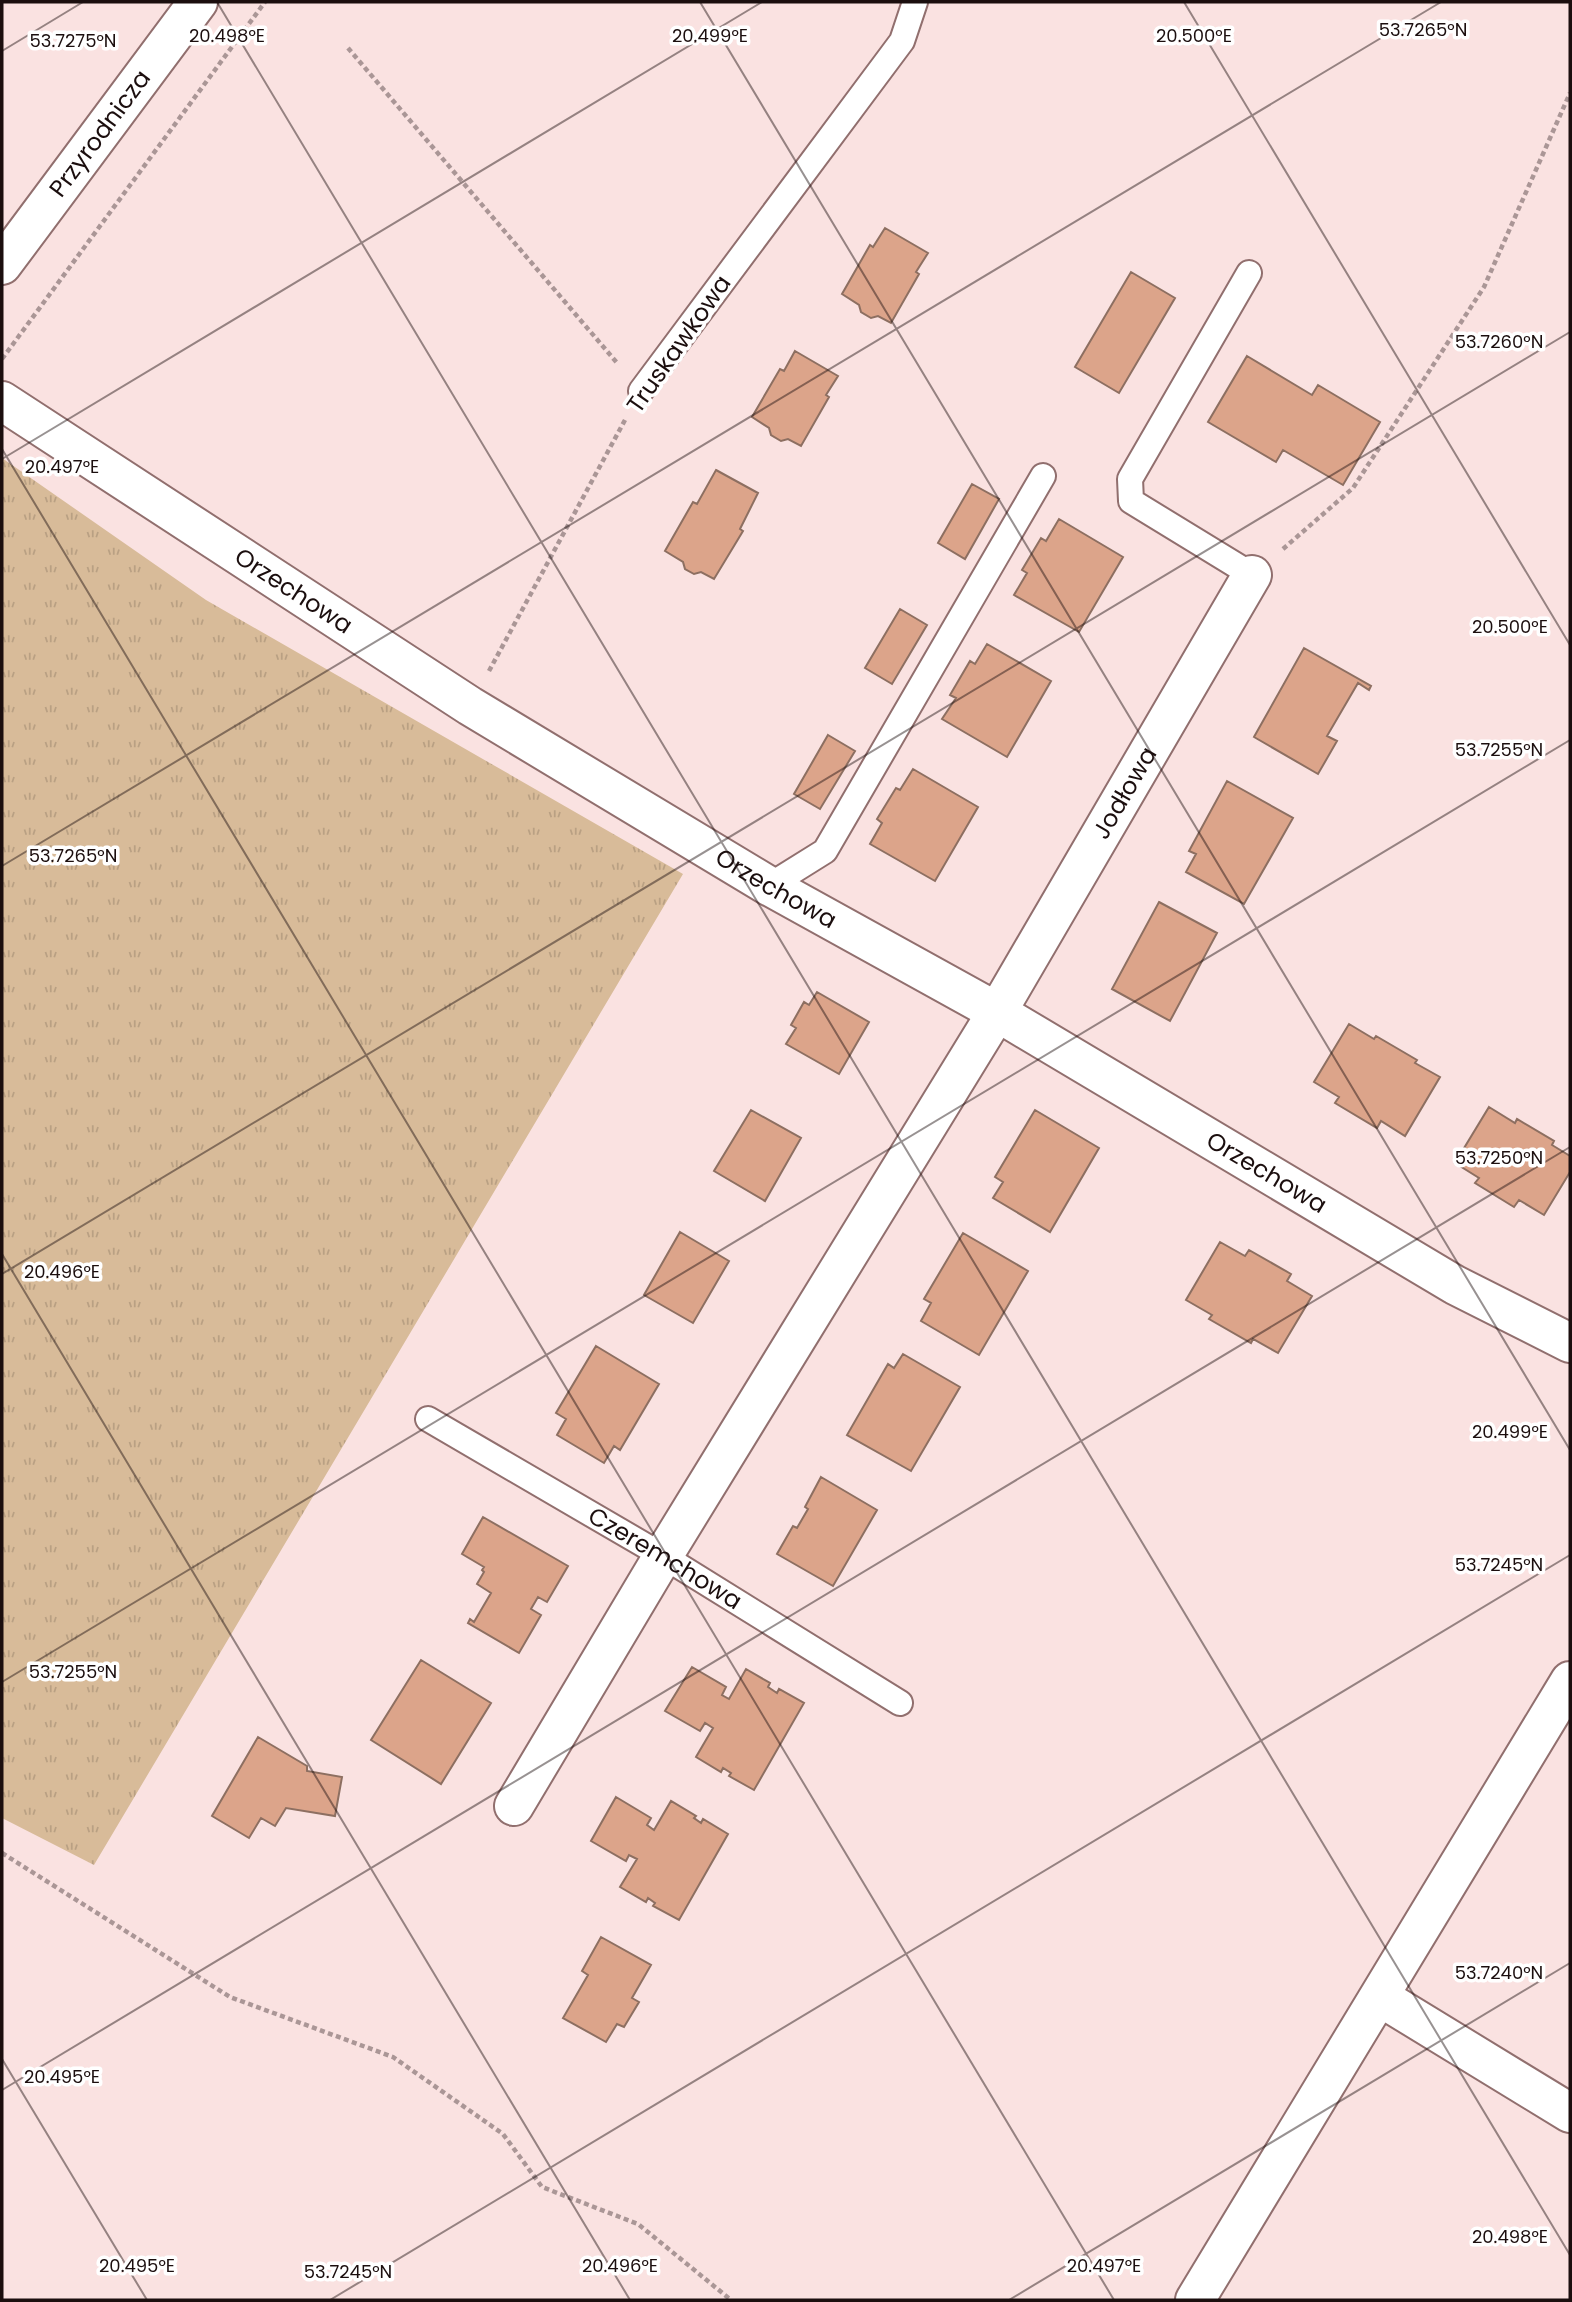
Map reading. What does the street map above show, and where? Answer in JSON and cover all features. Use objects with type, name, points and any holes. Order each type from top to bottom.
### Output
[{"type":"street","name":"Przyrodnicza","points":[[2,265],[198,2]]},
{"type":"street","name":"Orzechowa","points":[[2,401],[470,706],[769,886],[997,1012],[1455,1284],[1570,1343]]},
{"type":"street","name":"Jodłowa","points":[[514,1807],[663,1556],[997,1012],[1252,575]]},
{"type":"street","points":[[1195,2300],[1570,1681]]},
{"type":"street","points":[[1380,1997],[1570,2113]]},
{"type":"lane","name":"Truskawkowa","points":[[641,391],[902,41],[915,2]]},
{"type":"lane","points":[[1250,273],[1130,478],[1131,501],[1252,575]]},
{"type":"lane","points":[[769,886],[825,851],[1043,476]]},
{"type":"lane","name":"Czeremchowa","points":[[428,1419],[663,1556],[900,1703]]},
{"type":"path","points":[[2,359],[265,2]]},
{"type":"path","points":[[348,48],[562,295],[641,391]]},
{"type":"path","points":[[1252,575],[1353,488],[1484,287],[1570,93]]},
{"type":"path","name":"Truskawkowa","points":[[470,706],[641,391]]},
{"type":"path","points":[[2,1853],[230,1997],[393,2057],[503,2134],[542,2187],[638,2224],[731,2300]]},
{"type":"green space","points":[[2,458],[206,600],[683,874],[94,1865],[2,1818]]},
{"type":"building","points":[[885,228],[928,253],[891,323],[878,316],[871,318],[861,312],[859,305],[842,294],[870,245],[873,247]]},
{"type":"building","points":[[1131,272],[1175,298],[1119,393],[1075,367]]},
{"type":"building","points":[[795,351],[838,376],[801,446],[788,439],[781,441],[771,435],[769,428],[752,417],[780,369],[784,371]]},
{"type":"building","points":[[1247,356],[1312,395],[1318,385],[1380,422],[1343,485],[1283,450],[1276,462],[1208,422]]},
{"type":"building","points":[[716,470],[758,493],[740,529],[743,531],[714,579],[701,572],[694,574],[685,569],[683,562],[665,551],[693,502],[697,504]]},
{"type":"building","points":[[972,484],[999,499],[965,559],[938,543]]},
{"type":"building","points":[[1059,519],[1123,557],[1079,632],[1014,595],[1027,573],[1022,570],[1041,538],[1046,541]]},
{"type":"building","points":[[900,609],[927,625],[892,684],[865,668]]},
{"type":"building","points":[[987,644],[1051,681],[1007,757],[942,719],[956,698],[950,695],[970,661],[975,664]]},
{"type":"building","points":[[1304,648],[1371,686],[1369,690],[1358,683],[1327,736],[1337,741],[1318,774],[1254,737]]},
{"type":"building","points":[[828,735],[855,751],[820,809],[794,794]]},
{"type":"building","points":[[913,769],[978,807],[935,881],[870,844],[882,823],[877,819],[896,788],[900,790]]},
{"type":"building","points":[[1227,781],[1293,818],[1244,904],[1186,872],[1196,854],[1189,851]]},
{"type":"building","points":[[1159,902],[1217,933],[1170,1021],[1112,989]]},
{"type":"building","points":[[817,992],[869,1022],[839,1074],[786,1044],[796,1028],[791,1025],[804,1002],[809,1005]]},
{"type":"building","points":[[1349,1024],[1374,1039],[1376,1036],[1440,1077],[1405,1136],[1381,1121],[1377,1128],[1335,1103],[1339,1097],[1314,1082]]},
{"type":"building","points":[[1489,1107],[1515,1123],[1517,1119],[1554,1141],[1552,1145],[1570,1156],[1570,1172],[1544,1215],[1519,1200],[1514,1207],[1475,1183],[1479,1178],[1455,1163]]},
{"type":"building","points":[[751,1110],[801,1138],[765,1201],[714,1171]]},
{"type":"building","points":[[1035,1110],[1099,1148],[1050,1232],[993,1198],[1003,1182],[995,1177]]},
{"type":"building","points":[[680,1232],[729,1261],[693,1323],[644,1295]]},
{"type":"building","points":[[963,1233],[1028,1271],[979,1355],[921,1321],[931,1303],[924,1299]]},
{"type":"building","points":[[1220,1242],[1245,1256],[1249,1250],[1291,1274],[1287,1281],[1312,1296],[1278,1353],[1253,1339],[1251,1343],[1209,1319],[1212,1315],[1186,1300]]},
{"type":"building","points":[[596,1346],[659,1384],[620,1450],[614,1446],[604,1463],[557,1435],[566,1419],[556,1413]]},
{"type":"building","points":[[903,1354],[960,1387],[911,1471],[847,1435],[888,1364],[894,1368]]},
{"type":"building","points":[[821,1477],[877,1510],[833,1586],[777,1554],[793,1526],[797,1528],[808,1509],[805,1507]]},
{"type":"building","points":[[483,1517],[568,1566],[547,1602],[538,1597],[531,1609],[541,1615],[519,1653],[468,1623],[470,1619],[474,1622],[491,1593],[477,1584],[484,1567],[462,1554]]},
{"type":"building","points":[[421,1660],[491,1703],[441,1784],[371,1740]]},
{"type":"building","points":[[692,1667],[726,1687],[722,1695],[729,1699],[746,1669],[770,1683],[768,1687],[777,1693],[779,1689],[804,1703],[754,1790],[729,1776],[731,1773],[723,1768],[721,1772],[696,1757],[713,1728],[705,1723],[700,1731],[665,1711]]},
{"type":"building","points":[[258,1737],[307,1766],[307,1771],[342,1777],[335,1816],[286,1808],[275,1826],[261,1818],[249,1838],[212,1816]]},
{"type":"building","points":[[616,1797],[651,1818],[647,1825],[654,1830],[671,1801],[696,1816],[694,1818],[701,1823],[703,1819],[728,1834],[679,1920],[653,1906],[655,1903],[648,1898],[646,1902],[620,1887],[637,1859],[629,1855],[626,1861],[591,1841]]},
{"type":"building","points":[[601,1937],[651,1965],[632,1998],[639,2002],[624,2027],[617,2024],[606,2042],[563,2018],[588,1975],[582,1971]]}]
